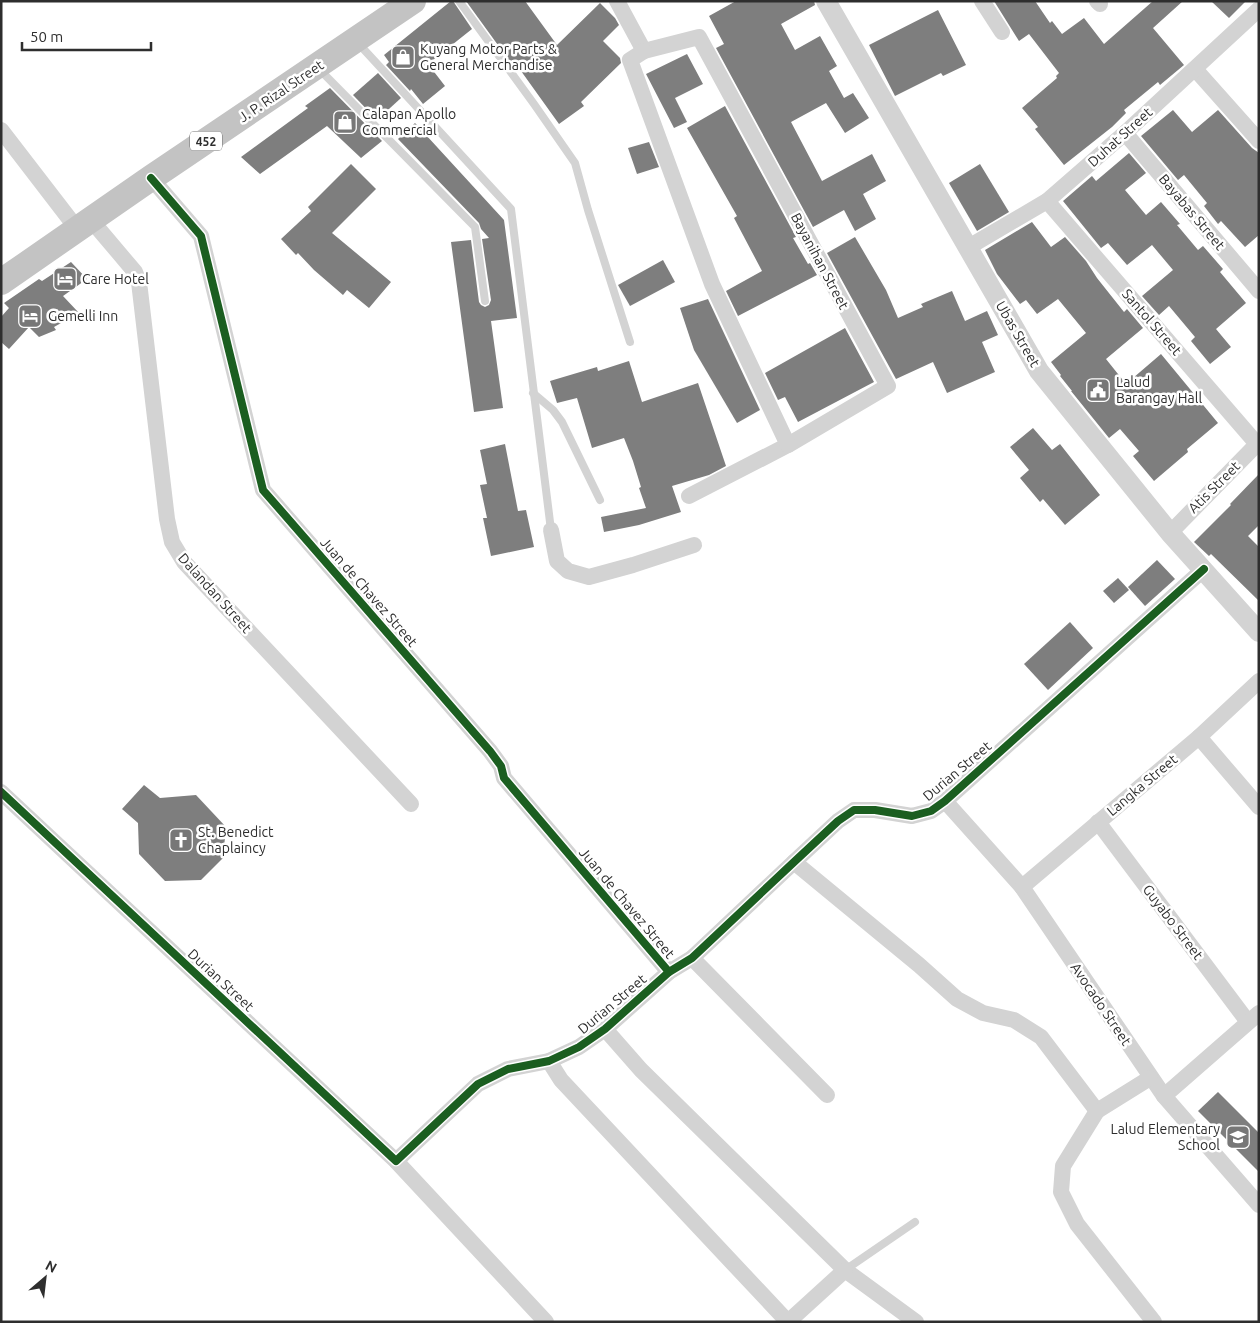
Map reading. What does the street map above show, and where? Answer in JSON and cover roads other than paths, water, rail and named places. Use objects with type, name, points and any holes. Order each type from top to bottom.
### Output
[{"type":"highway","name":"J. P. Rizal Street","points":[[1,282],[413,1]]},
{"type":"street","points":[[617,1],[644,51],[630,60],[712,284],[788,444]]},
{"type":"street","name":"Ubas Street","points":[[826,1],[1039,371],[1170,533],[1259,632]]},
{"type":"street","points":[[982,1],[1002,32]]},
{"type":"street","name":"Duhat Street","points":[[967,248],[1047,201],[1125,133],[1259,9]]},
{"type":"street","name":"Bayanihan Street","points":[[644,51],[699,37],[888,386],[788,444],[689,496]]},
{"type":"street","points":[[1195,69],[1259,141]]},
{"type":"street","name":"Dalandan Street","points":[[1,130],[84,225],[135,272],[139,282],[167,519],[172,542],[184,562],[411,804]]},
{"type":"street","name":"Bayabas Street","points":[[1125,133],[1259,291]]},
{"type":"street","name":"Juan de Chavez Street","points":[[151,178],[201,236],[263,490],[490,751],[501,766],[504,778],[669,972]]},
{"type":"street","name":"Santol Street","points":[[1047,201],[1258,443]]},
{"type":"street","name":"Atis Street","points":[[1170,533],[1258,443]]},
{"type":"street","points":[[551,530],[557,561],[568,571],[588,577],[633,565],[694,545]]},
{"type":"street","name":"Durian Street","points":[[1,792],[396,1161],[478,1084],[508,1069],[549,1061],[579,1047],[605,1029],[669,972],[692,958],[838,821],[854,810],[875,810],[912,816],[931,811],[946,801],[1204,569]]},
{"type":"street","name":"Langka Street","points":[[1022,887],[1199,737],[1259,680]]},
{"type":"street","points":[[1199,737],[1259,807]]},
{"type":"street","name":"Avocado Street","points":[[946,801],[1022,887],[1150,1078],[1259,1205]]},
{"type":"street","name":"Guyabo Street","points":[[1098,822],[1254,1017]]},
{"type":"street","points":[[794,862],[919,965],[957,999],[984,1012],[1014,1020],[1041,1037],[1097,1111]]},
{"type":"street","points":[[692,958],[827,1095]]},
{"type":"street","points":[[1164,1096],[1254,1017]]},
{"type":"street","points":[[605,1029],[641,1070],[845,1270],[916,1322]]},
{"type":"street","points":[[549,1061],[561,1080],[788,1322],[845,1270]]},
{"type":"street","points":[[1150,1078],[1097,1111],[1063,1166],[1061,1192],[1077,1224],[1154,1322]]},
{"type":"street","points":[[396,1161],[546,1322]]},
{"type":"lane","points":[[459,1],[575,163],[630,342]]},
{"type":"lane","points":[[356,41],[511,209],[551,530]]},
{"type":"lane","points":[[317,66],[475,228],[485,301]]},
{"type":"lane","points":[[533,393],[553,410],[562,422],[600,500]]},
{"type":"lane","points":[[845,1270],[915,1222]]},
{"type":"place","name":"Kuyang Motor Parts & General Merchandise","points":[[403,57]]},
{"type":"place","name":"Calapan Apollo Commercial","points":[[345,122]]},
{"type":"place","name":"Care Hotel","points":[[65,279]]},
{"type":"place","name":"Gemelli Inn","points":[[30,316]]},
{"type":"place","name":"Lalud Barangay Hall","points":[[1098,390]]},
{"type":"place","name":"St. Benedict Chaplaincy","points":[[181,840]]},
{"type":"place","name":"Lalud Elementary School","points":[[1238,1137]]}]
